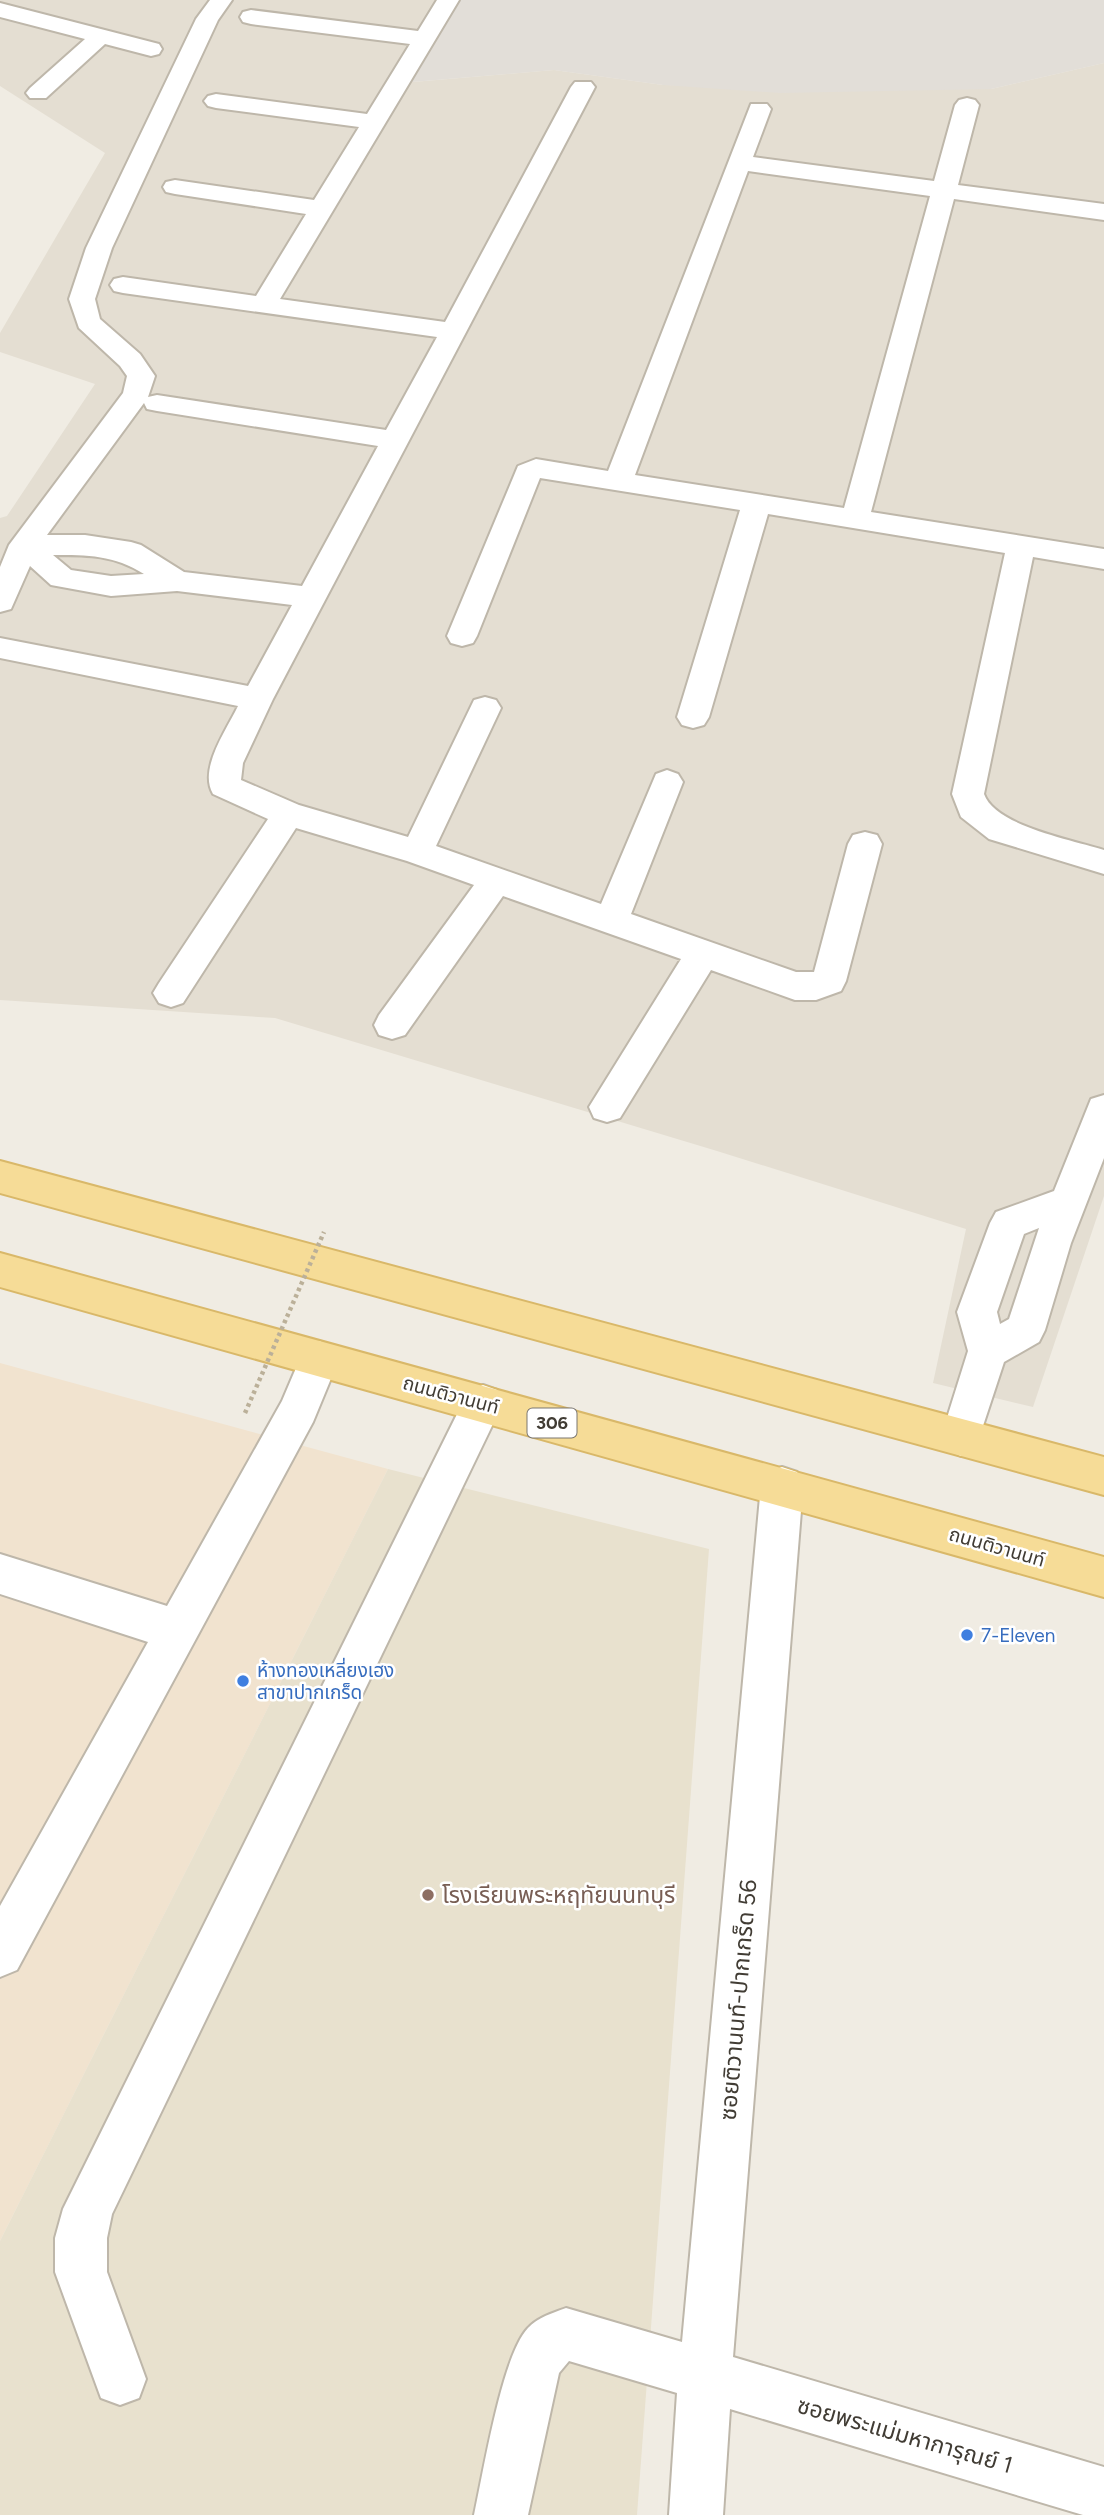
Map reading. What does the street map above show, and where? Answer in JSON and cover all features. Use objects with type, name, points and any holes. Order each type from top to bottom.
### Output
[{"type":"main road","points":[[0,1177],[1104,1476]]},
{"type":"main road","name":"ถนนติวานนท์","points":[[0,1270],[1104,1577]]},
{"type":"street","points":[[0,602],[24,545],[71,486],[137,393],[141,376],[130,360],[88,322],[82,299],[105,236],[207,19],[221,0]]},
{"type":"street","points":[[263,305],[448,0]]},
{"type":"street","points":[[0,10],[151,49]]},
{"type":"street","points":[[251,17],[424,39]]},
{"type":"street","points":[[38,93],[101,36]]},
{"type":"street","points":[[583,88],[257,699],[227,763],[224,786],[288,814],[497,879],[795,986],[816,986],[829,981],[865,844]]},
{"type":"street","points":[[216,101],[373,122]]},
{"type":"street","points":[[855,519],[967,105]]},
{"type":"street","points":[[619,481],[759,109]]},
{"type":"street","points":[[739,162],[1104,212]]},
{"type":"street","points":[[175,187],[321,209]]},
{"type":"street","points":[[123,285],[453,331]]},
{"type":"street","points":[[157,403],[395,440]]},
{"type":"street","points":[[462,636],[528,472],[536,468],[1021,546],[1103,550]]},
{"type":"street","points":[[693,717],[757,503]]},
{"type":"street","points":[[24,545],[62,578],[111,586],[177,581],[310,597]]},
{"type":"street","points":[[1021,546],[968,794],[973,809],[1001,830],[1104,862]]},
{"type":"street","points":[[0,648],[257,699]]},
{"type":"street","points":[[417,852],[485,708]]},
{"type":"street","points":[[612,919],[667,782]]},
{"type":"street","points":[[171,993],[288,814]]},
{"type":"street","points":[[392,1025],[497,879]]},
{"type":"street","points":[[607,1107],[704,952]]},
{"type":"street","points":[[961,1437],[988,1351],[1025,1330],[1067,1202],[1104,1110]]},
{"type":"street","points":[[0,1953],[299,1409],[319,1359]]},
{"type":"street","points":[[120,2379],[81,2272],[81,2238],[88,2209],[483,1403]]},
{"type":"street","name":"ซอยติวานนท์-ปากเกร็ด 56","points":[[696,2515],[705,2377],[782,1486]]},
{"type":"street","points":[[0,1574],[176,1630]]},
{"type":"street","name":"ซอยพระแม่มหาการุณย์ 1","points":[[501,2515],[534,2366],[542,2348],[551,2340],[566,2334],[1104,2494]]},
{"type":"path","points":[[245,1413],[324,1232]]},
{"type":"shaded area","points":[[0,0],[455,0],[413,82],[554,70],[663,85],[991,89],[1104,63],[1104,1196],[1033,1407],[933,1383],[966,1229],[275,1018],[0,1000],[0,518],[7,516],[95,384],[0,352],[0,333],[105,153],[0,86]]},
{"type":"shaded area","points":[[455,0],[1104,0],[1104,63],[991,89],[780,93],[663,85],[554,70],[412,82]]},
{"type":"shaded area","points":[[0,1363],[388,1469],[0,2241]]},
{"type":"shaded area","name":"โรงเรียนพระหฤทัยนนทบุรี","points":[[388,1469],[709,1549],[637,2515],[0,2515],[0,2241]]},
{"type":"place","name":"7-Eleven","points":[[967,1635]]},
{"type":"place","name":"ห้างทองเหลี่ยงเฮง สาขาปากเกร็ด","points":[[243,1681]]},
{"type":"place","name":"โรงเรียนพระหฤทัยนนทบุรี","points":[[428,1895]]}]
